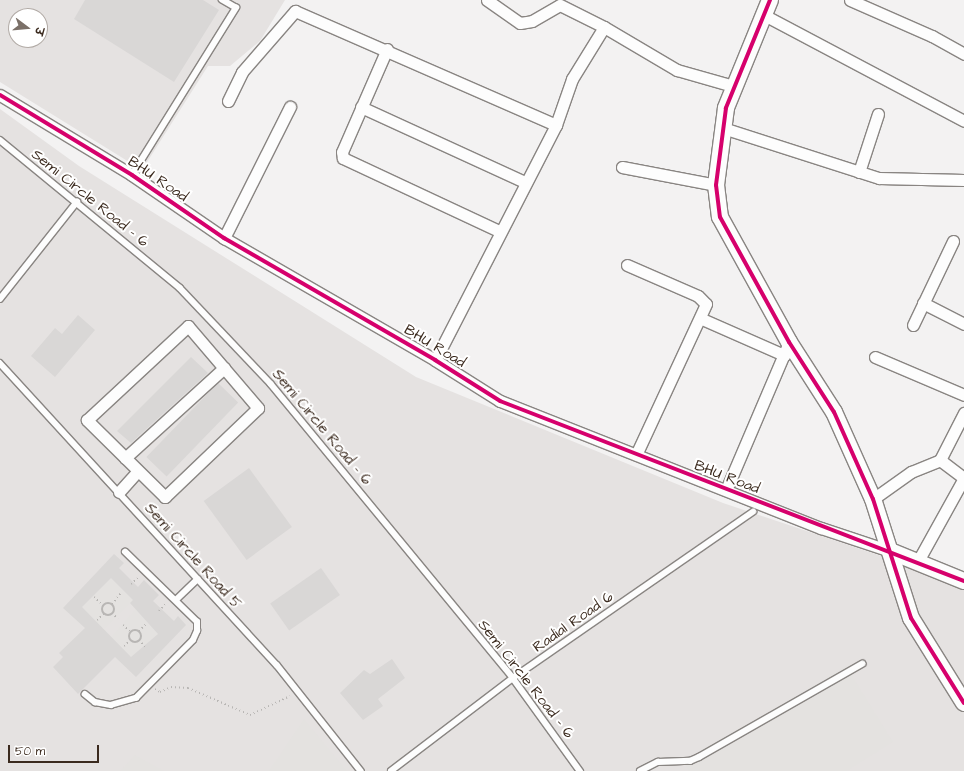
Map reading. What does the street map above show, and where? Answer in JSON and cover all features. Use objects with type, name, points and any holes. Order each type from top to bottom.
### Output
[{"type":"street","points":[[487,0],[512,19],[526,23],[564,3],[677,70],[733,86]]},
{"type":"street","points":[[770,0],[733,86],[723,128],[716,185],[726,233],[786,348],[834,412],[873,499],[911,618],[964,703]]},
{"type":"street","points":[[850,0],[932,36],[964,54]]},
{"type":"street","points":[[228,101],[236,80],[295,11],[387,49],[556,125]]},
{"type":"street","points":[[764,15],[964,121]]},
{"type":"street","points":[[435,360],[499,231],[556,125],[572,79],[604,27]]},
{"type":"street","points":[[387,49],[342,152],[343,158],[499,231]]},
{"type":"street","name":"BHU Road","points":[[0,95],[132,175],[224,238],[435,360],[500,401],[726,490],[890,551]]},
{"type":"street","points":[[224,238],[290,107]]},
{"type":"street","points":[[361,107],[525,182]]},
{"type":"street","points":[[859,172],[878,114]]},
{"type":"street","points":[[723,128],[859,172],[898,181],[941,177],[964,180]]},
{"type":"street","points":[[622,167],[716,185]]},
{"type":"street","points":[[913,325],[953,242]]},
{"type":"street","points":[[627,265],[698,296],[706,304],[702,319],[636,455]]},
{"type":"street","points":[[923,303],[964,324]]},
{"type":"street","points":[[702,319],[786,348]]},
{"type":"street","points":[[188,326],[224,368],[258,408],[165,497],[87,420],[188,326]]},
{"type":"street","points":[[726,490],[786,348]]},
{"type":"street","points":[[875,357],[964,395]]},
{"type":"street","points":[[125,458],[224,368]]},
{"type":"street","points":[[873,499],[911,472],[940,460],[964,413]]},
{"type":"street","points":[[918,561],[964,478],[940,460]]},
{"type":"street","points":[[119,492],[138,471]]},
{"type":"street","points":[[890,551],[963,579]]},
{"type":"lane","points":[[132,175],[236,8],[222,0]]},
{"type":"lane","name":"Semi Circle Road - 6","points":[[0,140],[78,202],[180,288],[271,384],[513,678],[580,771]]},
{"type":"lane","points":[[0,299],[78,202]]},
{"type":"lane","name":"Semi Circle Road 5","points":[[0,363],[299,691],[361,771]]},
{"type":"lane","name":"Radial Road 6","points":[[391,771],[513,678],[753,512]]},
{"type":"lane","points":[[85,694],[101,703],[126,703],[136,698],[193,640],[197,631],[196,622],[176,600],[125,552]]},
{"type":"lane","points":[[176,600],[198,579]]},
{"type":"lane","points":[[640,771],[658,762],[690,761],[699,757],[862,664]]},
{"type":"path","points":[[111,613],[112,604],[121,593]]},
{"type":"path","points":[[94,597],[103,605],[104,614]]},
{"type":"path","points":[[103,605],[112,604]]},
{"type":"path","points":[[97,620],[104,614],[111,613],[118,619]]},
{"type":"path","points":[[123,625],[131,632],[139,631],[147,623]]},
{"type":"path","points":[[139,631],[139,640],[146,648]]},
{"type":"path","points":[[131,632],[131,640]]},
{"type":"path","points":[[124,646],[131,640],[139,640]]},
{"type":"path","points":[[148,685],[160,692],[171,687],[200,691],[250,715],[299,691]]},
{"type":"shaded area","points":[[0,0],[285,0],[260,41],[230,66],[208,66],[142,170],[0,82]]},
{"type":"shaded area","points":[[0,109],[79,166],[416,377],[723,503],[914,567],[964,590],[964,771],[0,771]]},
{"type":"shaded area","points":[[111,578],[133,600],[104,629],[82,607]]},
{"type":"shaded area","points":[[136,609],[158,634],[131,657],[111,637]]},
{"type":"shaded area","points":[[846,666],[893,742],[847,771],[689,771],[686,765]]},
{"type":"shaded area","points":[[304,719],[347,771],[269,771]]},
{"type":"shaded area","points":[[135,755],[164,771],[120,771]]},
{"type":"building","points":[[85,0],[203,0],[219,10],[174,82],[74,19]]},
{"type":"building","points":[[78,315],[95,330],[55,377],[31,356],[55,328],[62,334]]},
{"type":"building","points":[[191,357],[208,373],[131,443],[117,431]]},
{"type":"building","points":[[218,383],[238,402],[167,477],[146,457]]},
{"type":"building","points":[[249,468],[292,527],[247,560],[204,501]]},
{"type":"building","points":[[114,554],[124,563],[119,568],[138,587],[144,580],[159,595],[153,601],[174,621],[178,616],[186,625],[136,677],[115,657],[78,694],[53,667],[63,657],[59,653],[85,628],[63,608]],"holes":[[[111,578],[133,600],[130,603],[158,634],[131,657],[82,607]]]},
{"type":"building","points":[[321,568],[340,595],[289,631],[270,604]]},
{"type":"building","points":[[392,659],[405,678],[378,699],[383,706],[363,720],[340,693],[364,670],[370,674]]},
{"type":"cycle path","points":[[770,0],[726,108],[716,185],[720,217],[789,342],[834,412],[873,499],[911,618],[964,703]]},
{"type":"cycle path","points":[[0,95],[132,175],[224,238],[435,360],[500,401],[964,581]]}]
